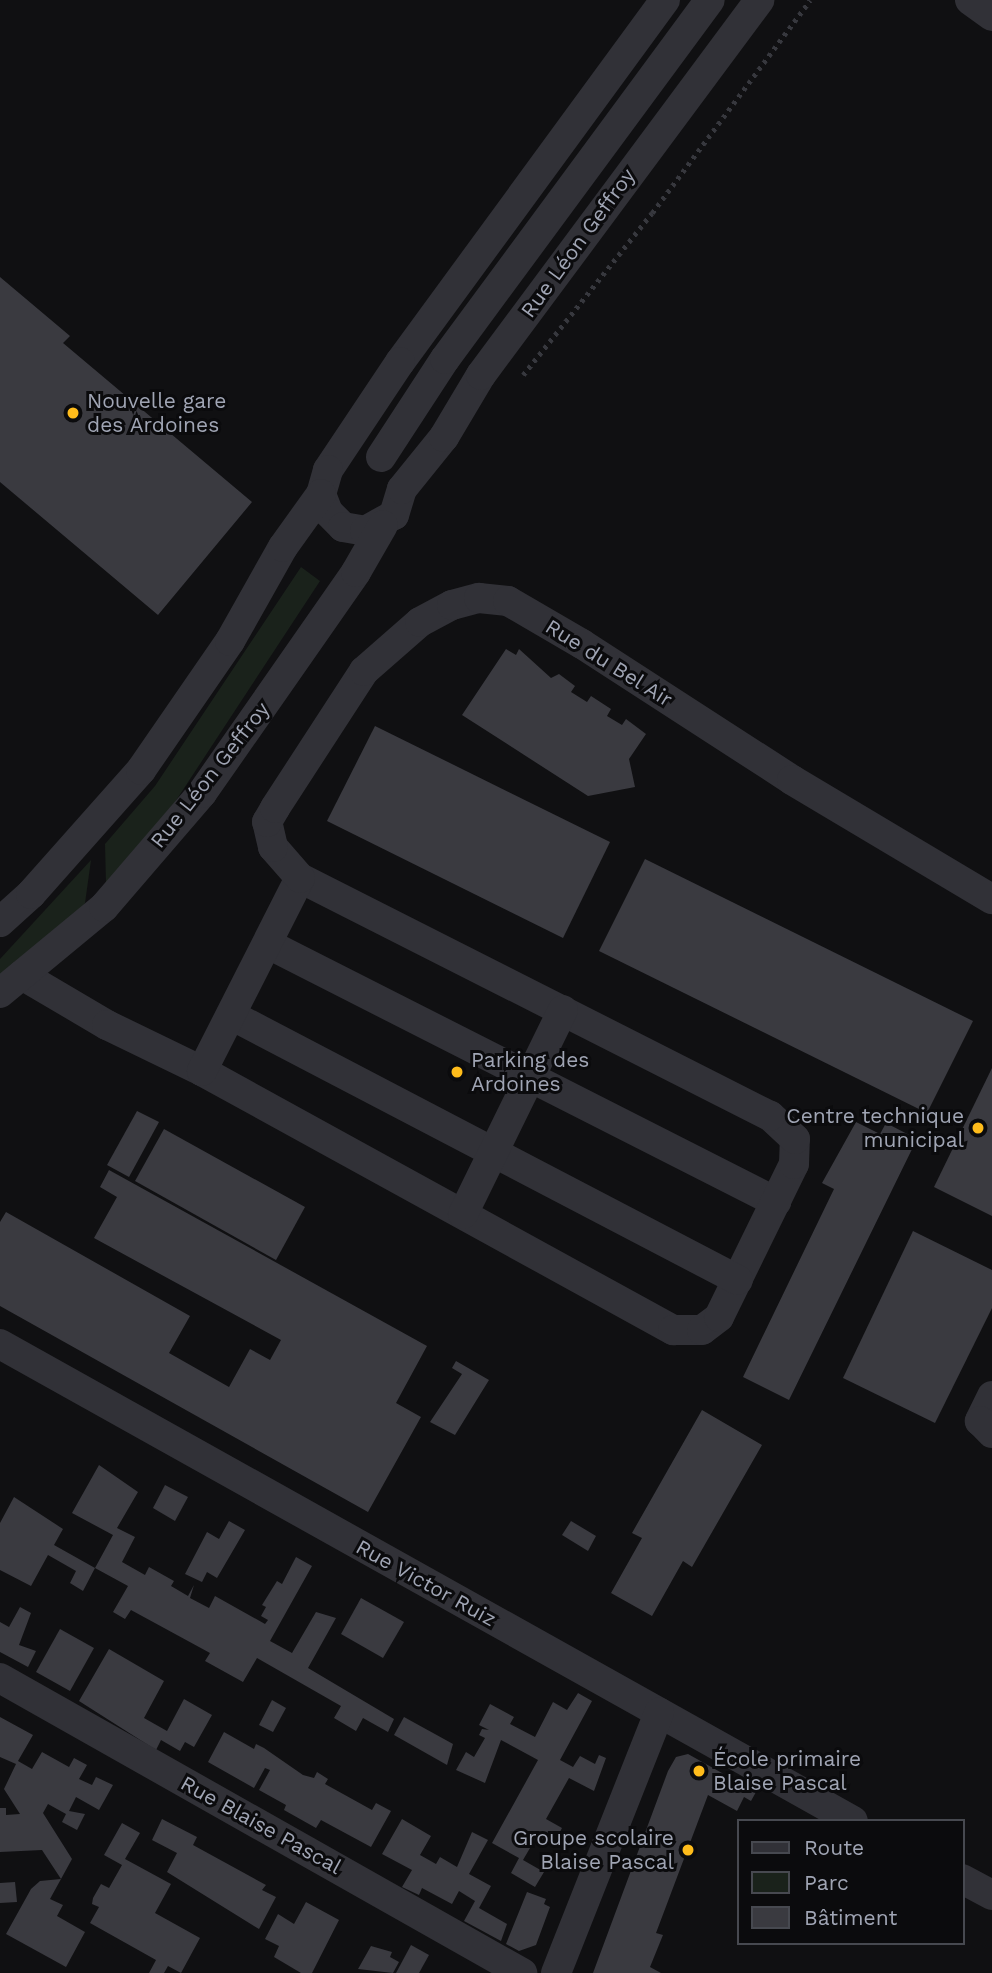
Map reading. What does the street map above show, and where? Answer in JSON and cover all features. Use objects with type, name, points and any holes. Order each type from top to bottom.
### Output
[{"type":"street","points":[[0,922],[31,894],[141,770],[230,640],[282,547],[321,494],[323,481],[400,362],[665,0]]},
{"type":"street","points":[[382,457],[445,359],[710,0]]},
{"type":"street","name":"Rue Léon Geffroy","points":[[11,984],[104,907],[202,793],[383,525],[394,515],[402,489],[444,437],[497,353],[760,0]]},
{"type":"street","points":[[970,0],[992,16]]},
{"type":"street","points":[[321,494],[328,512],[343,527],[365,531],[383,525]]},
{"type":"street","name":"Rue du Bel Air","points":[[300,878],[273,847],[267,822],[337,705],[364,671],[395,641],[453,605],[479,598],[508,601],[992,899]]},
{"type":"street","points":[[11,984],[202,1071],[673,1330],[702,1330],[719,1317],[794,1164],[795,1139],[770,1116],[300,878],[202,1071]]},
{"type":"street","points":[[268,944],[532,1074],[776,1202]]},
{"type":"street","points":[[463,1214],[563,1010]]},
{"type":"street","points":[[231,1015],[738,1280]]},
{"type":"street","name":"Rue Victor Ruiz","points":[[0,1344],[849,1819]]},
{"type":"street","points":[[992,1396],[980,1420],[992,1433]]},
{"type":"street","name":"Rue Blaise Pascal","points":[[0,1678],[522,1973]]},
{"type":"street","points":[[556,1973],[659,1713]]},
{"type":"street","points":[[964,1880],[992,1895]]},
{"type":"path","points":[[516,384],[652,213],[810,0]]},
{"type":"green space","points":[[301,567],[320,581],[175,802],[106,884],[105,844],[155,786]]},
{"type":"green space","points":[[91,860],[85,903],[72,921],[0,976],[0,959]]},
{"type":"building","name":"Nouvelle gare des Ardoines","points":[[0,277],[70,336],[63,343],[252,502],[158,615],[0,482]]},
{"type":"building","points":[[506,649],[516,655],[519,649],[551,678],[559,674],[575,686],[571,692],[587,702],[591,696],[611,709],[607,716],[622,725],[626,719],[646,734],[629,759],[635,787],[588,796],[462,715]]},
{"type":"building","points":[[375,726],[610,842],[563,938],[327,821]]},
{"type":"building","points":[[645,859],[973,1021],[927,1113],[599,951]]},
{"type":"building","name":"Centre technique municipal","points":[[992,1068],[992,1216],[934,1187]]},
{"type":"building","points":[[137,1111],[159,1122],[129,1177],[107,1165]]},
{"type":"building","points":[[856,1122],[880,1134],[886,1123],[917,1139],[789,1400],[743,1377],[834,1189],[822,1183]]},
{"type":"building","points":[[164,1129],[305,1207],[276,1260],[135,1181]]},
{"type":"building","points":[[109,1170],[427,1346],[396,1403],[421,1417],[368,1512],[0,1306],[0,1222],[6,1212],[190,1316],[169,1353],[229,1387],[250,1349],[270,1360],[281,1340],[94,1238],[117,1197],[100,1187]]},
{"type":"building","points":[[913,1231],[992,1270],[992,1308],[935,1423],[843,1378]]},
{"type":"building","points":[[456,1361],[489,1380],[455,1435],[430,1422],[462,1374],[452,1368]]},
{"type":"building","points":[[702,1410],[762,1445],[692,1567],[683,1561],[652,1616],[611,1593],[642,1538],[632,1533]]},
{"type":"building","points":[[99,1465],[138,1492],[117,1528],[135,1537],[122,1562],[145,1575],[149,1567],[174,1581],[171,1586],[188,1596],[194,1585],[190,1598],[209,1608],[215,1596],[265,1624],[268,1620],[261,1616],[266,1607],[262,1605],[277,1581],[282,1584],[296,1557],[312,1566],[270,1641],[292,1653],[316,1612],[336,1618],[308,1668],[394,1719],[388,1732],[363,1718],[356,1731],[334,1718],[341,1706],[257,1658],[243,1682],[205,1661],[210,1653],[131,1610],[125,1619],[113,1612],[128,1586],[95,1568],[113,1535],[72,1513]]},
{"type":"building","points":[[165,1485],[188,1497],[175,1521],[153,1508]]},
{"type":"building","points":[[14,1497],[63,1529],[54,1545],[95,1568],[83,1591],[70,1583],[76,1571],[48,1555],[31,1586],[0,1570],[0,1523]]},
{"type":"building","points":[[229,1521],[245,1530],[217,1578],[207,1572],[202,1582],[185,1574],[207,1532],[219,1539]]},
{"type":"building","points":[[571,1521],[596,1536],[588,1551],[562,1535]]},
{"type":"building","points":[[361,1598],[404,1622],[383,1658],[341,1634]]},
{"type":"building","points":[[20,1607],[31,1613],[19,1645],[36,1651],[28,1667],[0,1652],[0,1622],[9,1627]]},
{"type":"building","points":[[60,1629],[94,1648],[70,1691],[36,1672]]},
{"type":"building","points":[[109,1649],[164,1681],[144,1718],[167,1731],[184,1699],[212,1715],[194,1747],[185,1742],[180,1751],[161,1740],[156,1750],[79,1701]]},
{"type":"building","points":[[578,1693],[592,1701],[560,1760],[573,1767],[580,1756],[595,1764],[599,1755],[606,1758],[594,1791],[569,1778],[546,1819],[562,1828],[553,1845],[537,1836],[523,1860],[544,1872],[535,1887],[511,1873],[519,1858],[492,1843],[538,1760],[501,1740],[485,1783],[456,1770],[466,1752],[474,1757],[485,1738],[479,1735],[482,1729],[489,1730],[479,1725],[490,1704],[514,1717],[510,1724],[535,1737],[553,1702],[567,1710]]},
{"type":"building","points":[[272,1700],[286,1708],[273,1732],[259,1725]]},
{"type":"building","points":[[0,1717],[33,1735],[18,1761],[32,1769],[42,1752],[69,1767],[74,1758],[87,1765],[79,1779],[92,1785],[96,1777],[113,1785],[99,1810],[76,1797],[69,1811],[85,1814],[77,1830],[62,1822],[66,1814],[48,1804],[43,1813],[72,1859],[61,1879],[42,1850],[0,1852],[0,1808],[6,1808],[6,1815],[20,1814],[4,1789],[16,1764],[0,1757]]},
{"type":"building","points":[[404,1717],[453,1744],[447,1765],[394,1735]]},
{"type":"building","points":[[224,1732],[254,1749],[256,1744],[264,1748],[303,1775],[314,1778],[317,1772],[328,1779],[325,1784],[372,1810],[376,1803],[391,1811],[371,1847],[321,1820],[316,1828],[284,1810],[286,1805],[259,1790],[270,1770],[265,1768],[254,1788],[208,1762]]},
{"type":"building","points":[[688,1754],[756,1792],[751,1801],[744,1797],[737,1811],[708,1795],[656,1933],[663,1935],[650,1967],[661,1973],[593,1973],[668,1771],[676,1757]]},
{"type":"building","points":[[162,1819],[197,1837],[193,1845],[266,1885],[262,1890],[276,1897],[259,1929],[167,1872],[177,1853],[152,1840]]},
{"type":"building","points":[[402,1819],[431,1836],[420,1855],[436,1864],[440,1857],[457,1867],[472,1832],[488,1840],[469,1874],[491,1886],[479,1908],[507,1924],[501,1941],[464,1921],[475,1901],[459,1891],[452,1904],[422,1888],[419,1895],[402,1887],[412,1870],[382,1854]]},
{"type":"building","points":[[122,1823],[140,1833],[125,1859],[171,1884],[155,1913],[200,1938],[181,1973],[168,1966],[164,1973],[149,1973],[156,1960],[90,1923],[99,1907],[92,1904],[93,1898],[101,1884],[109,1888],[122,1865],[104,1855]]},
{"type":"building","points":[[61,1879],[50,1899],[63,1905],[57,1916],[85,1932],[66,1967],[6,1934],[31,1889],[40,1881]]},
{"type":"building","points":[[15,1882],[17,1902],[0,1903],[0,1883]]},
{"type":"building","points":[[527,1892],[546,1899],[544,1904],[550,1907],[536,1945],[519,1951],[506,1944]]},
{"type":"building","points":[[306,1902],[339,1920],[312,1973],[301,1973],[274,1957],[279,1946],[265,1939],[278,1914],[294,1924]]},
{"type":"building","points":[[411,1945],[429,1955],[419,1973],[396,1973]]},
{"type":"building","points":[[371,1946],[392,1952],[390,1957],[399,1962],[393,1973],[358,1969]]},
{"type":"place","name":"Nouvelle gare des Ardoines","points":[[73,413]]},
{"type":"place","name":"Parking des Ardoines","points":[[457,1072]]},
{"type":"place","name":"Centre technique municipal","points":[[978,1128]]},
{"type":"place","name":"École primaire Blaise Pascal","points":[[699,1771]]},
{"type":"place","name":"Groupe scolaire Blaise Pascal","points":[[688,1850]]}]
